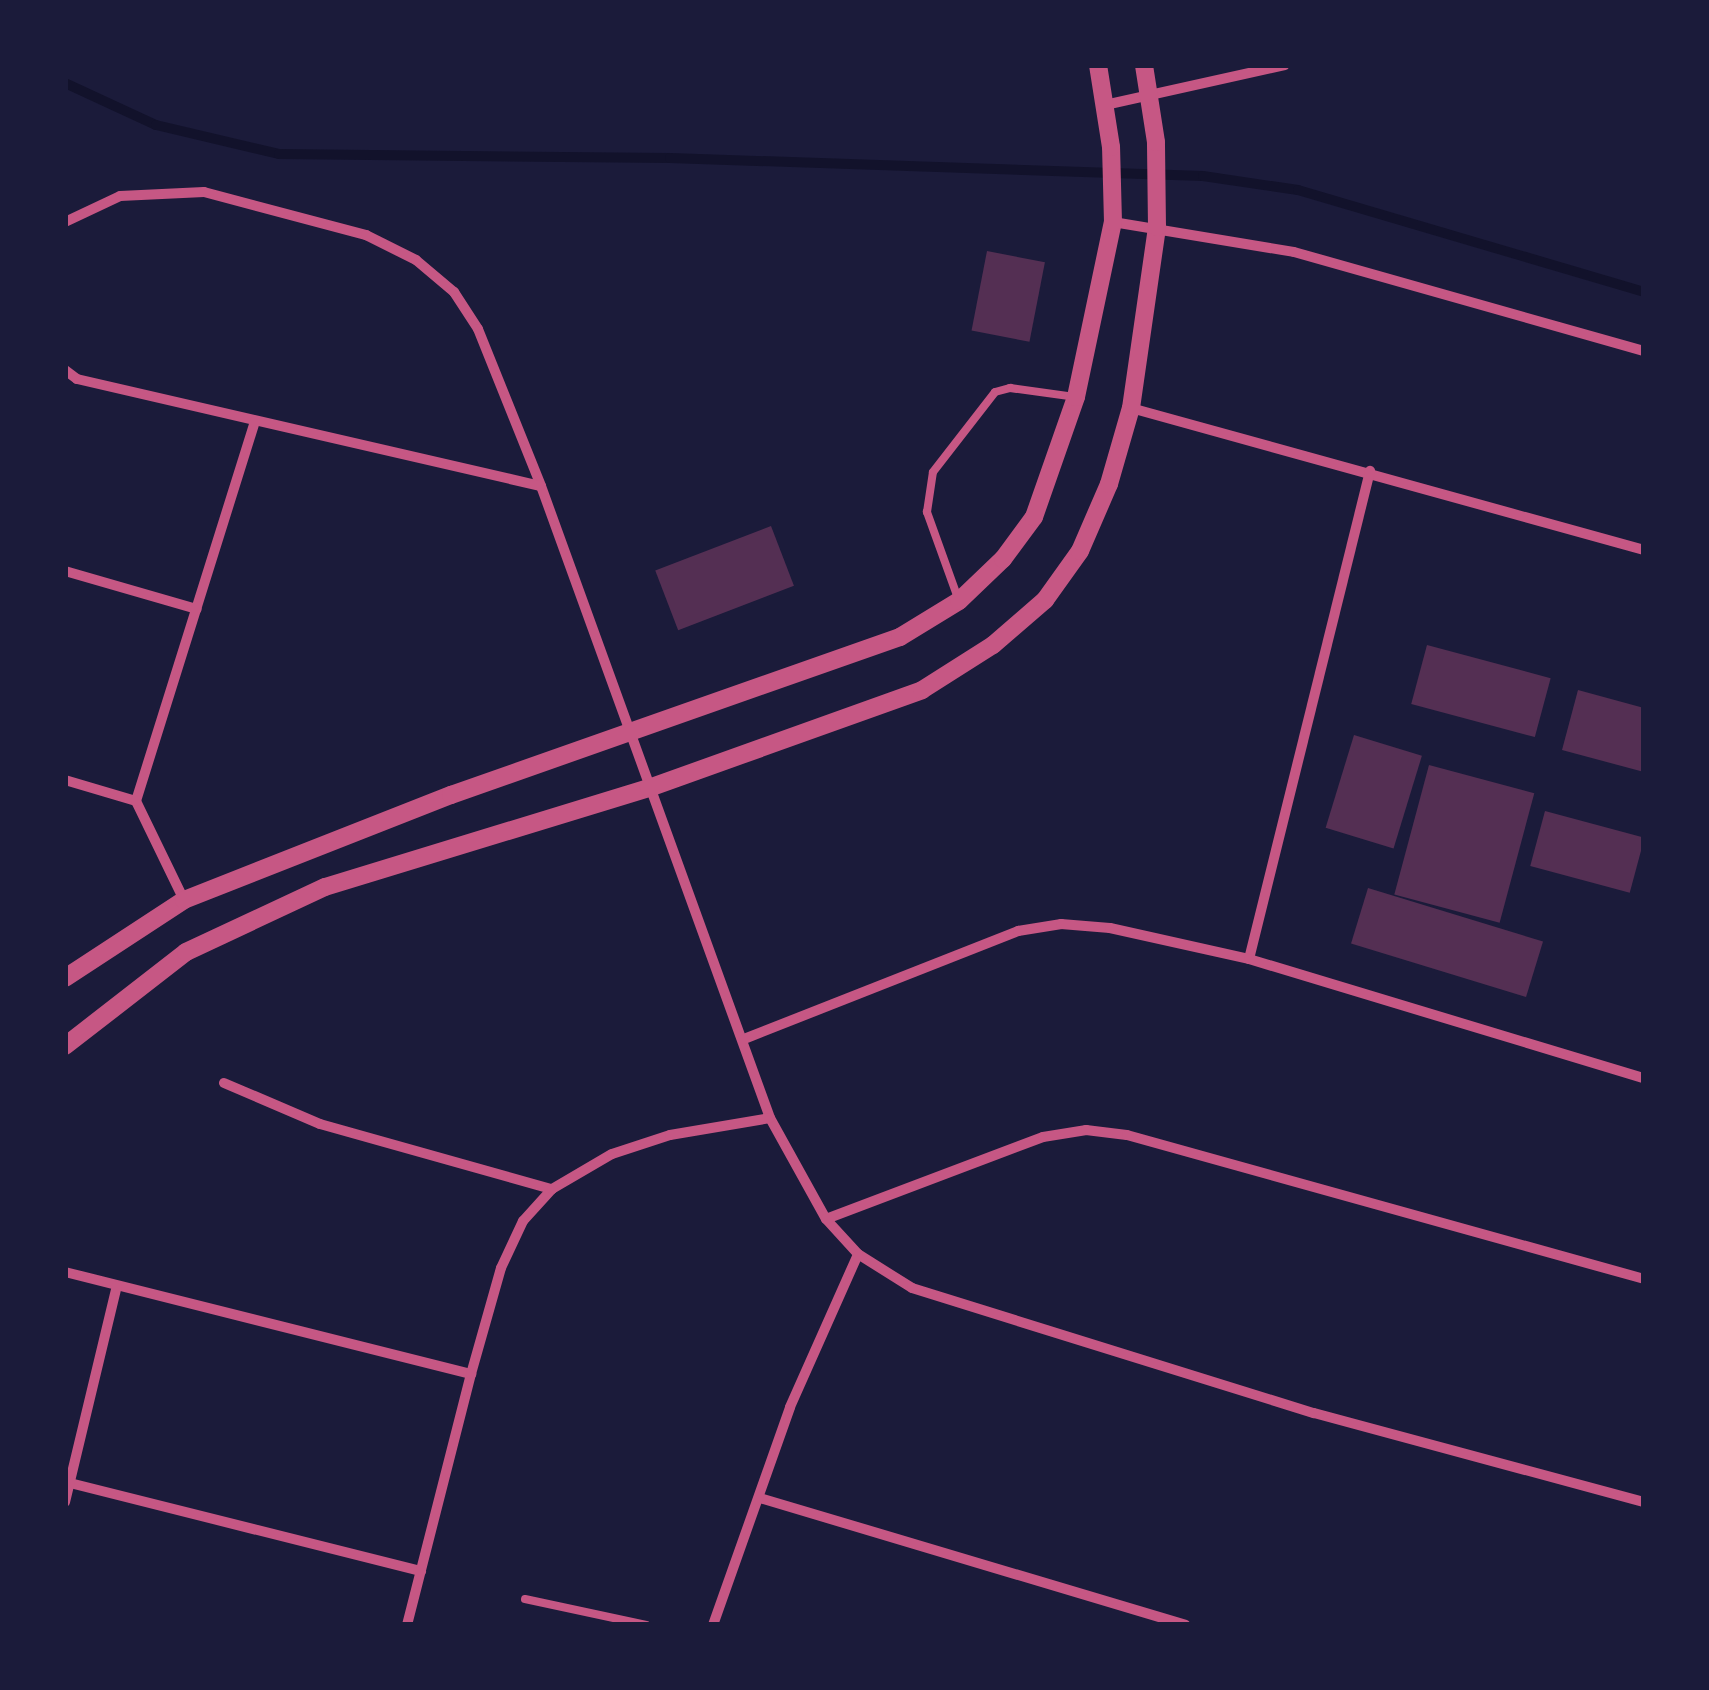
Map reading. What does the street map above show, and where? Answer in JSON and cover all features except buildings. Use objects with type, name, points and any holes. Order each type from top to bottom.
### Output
[{"type":"street","points":[[65,978],[184,900],[630,730],[900,638],[959,600],[1003,559],[1034,516],[1076,397],[1113,222],[1111,147],[1098,65]]},
{"type":"street","points":[[65,1046],[186,952],[325,888],[649,788],[922,690],[993,645],[1044,600],[1080,551],[1109,484],[1131,408],[1157,227],[1156,142],[1144,65]]},
{"type":"street","points":[[1105,106],[1285,65]]},
{"type":"street","points":[[65,222],[120,196],[204,192],[366,235],[416,260],[454,292],[478,329],[541,486],[770,1118],[826,1218],[858,1254],[912,1288],[1314,1413],[1644,1502]]},
{"type":"street","points":[[1113,222],[1294,252],[1644,351]]},
{"type":"street","points":[[65,370],[77,379],[541,486]]},
{"type":"street","points":[[1131,408],[1370,471],[1644,550]]},
{"type":"street","points":[[184,900],[136,801],[255,422]]},
{"type":"street","points":[[1249,958],[1370,471]]},
{"type":"street","points":[[65,571],[197,609]]},
{"type":"street","points":[[65,780],[136,801]]},
{"type":"street","points":[[744,1038],[1018,930],[1061,924],[1110,928],[1249,958],[1644,1078]]},
{"type":"street","points":[[224,1084],[320,1124],[552,1189]]},
{"type":"street","points":[[407,1625],[501,1268],[522,1221],[552,1189],[612,1154],[656,1140],[770,1118]]},
{"type":"street","points":[[826,1218],[1043,1137],[1086,1130],[1127,1135],[1644,1280]]},
{"type":"street","points":[[713,1625],[790,1407],[858,1254]]},
{"type":"street","points":[[65,1272],[471,1374]]},
{"type":"street","points":[[65,1502],[116,1286]]},
{"type":"street","points":[[70,1483],[421,1571]]},
{"type":"street","points":[[760,1498],[1185,1625]]},
{"type":"lane","points":[[959,600],[927,512],[933,472],[995,392],[1010,388],[1076,397]]},
{"type":"lane","points":[[526,1598],[646,1625]]},
{"type":"waterway","points":[[65,83],[156,125],[279,154],[670,158],[1203,176],[1298,190],[1644,292]]}]
